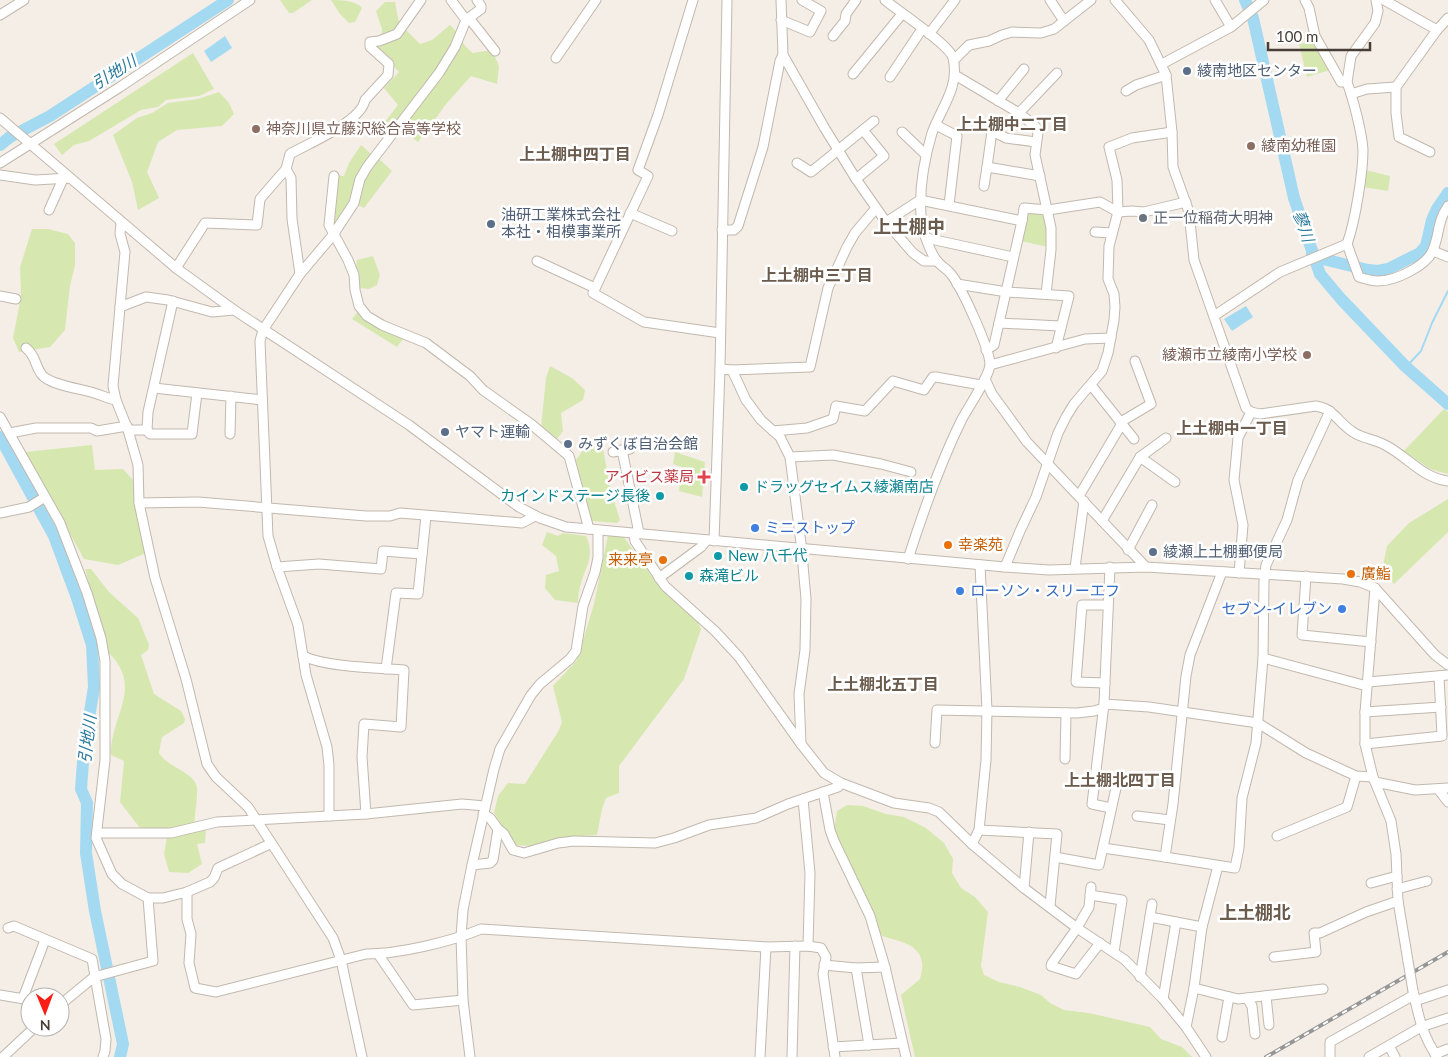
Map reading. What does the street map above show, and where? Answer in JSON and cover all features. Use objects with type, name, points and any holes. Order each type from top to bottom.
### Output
[{"type":"street","points":[[0,15],[24,0]]},
{"type":"street","points":[[0,163],[28,142],[120,87],[250,0]]},
{"type":"street","points":[[176,268],[205,223],[257,225],[260,199],[286,169],[290,154],[349,122],[364,104],[365,100],[388,75],[389,64],[370,47],[370,42],[379,41],[397,34],[420,0]]},
{"type":"street","points":[[451,0],[495,51]]},
{"type":"street","points":[[329,816],[327,747],[306,675],[298,625],[268,536],[260,341],[263,330],[300,274],[333,234],[354,203],[360,179],[439,73],[455,47],[467,19],[481,9],[477,0]]},
{"type":"street","points":[[556,58],[596,0]]},
{"type":"street","points":[[693,0],[658,115],[638,170],[648,176],[593,293],[644,322],[720,333]]},
{"type":"street","points":[[711,540],[720,369],[727,0]]},
{"type":"street","points":[[781,0],[783,55],[838,150],[886,222],[913,253],[924,261],[937,262]]},
{"type":"street","points":[[781,20],[810,32],[822,11],[802,0]]},
{"type":"street","points":[[833,36],[845,21],[846,14],[856,0]]},
{"type":"street","points":[[885,0],[926,31],[950,52],[954,60],[955,75],[950,96],[936,125],[926,156],[920,200],[921,217],[926,238],[937,262],[948,270],[957,284],[986,350],[990,366],[961,420],[932,487],[908,559]]},
{"type":"street","points":[[890,77],[926,31],[955,0]]},
{"type":"street","points":[[1050,0],[1064,21]]},
{"type":"street","points":[[954,60],[970,45],[989,41],[1002,35],[1012,32],[1041,33],[1054,29],[1091,0]]},
{"type":"street","points":[[1115,0],[1149,40],[1166,75],[1172,132],[1173,167],[1190,217],[1193,256],[1243,403],[1251,412],[1260,414],[1316,406],[1330,411],[1354,433],[1388,446],[1428,475],[1448,481]]},
{"type":"street","points":[[1215,0],[1230,27]]},
{"type":"street","points":[[1305,0],[1309,8],[1315,36],[1341,82],[1347,82]]},
{"type":"street","points":[[1376,0],[1378,17],[1351,56],[1347,82],[1363,150],[1351,232],[1347,244],[1359,277],[1373,280],[1389,280],[1420,265],[1433,251],[1438,224],[1448,206]]},
{"type":"street","points":[[1384,0],[1437,30]]},
{"type":"street","points":[[1162,64],[1230,27],[1262,2]]},
{"type":"street","points":[[852,74],[902,14]]},
{"type":"street","points":[[1430,152],[1399,137],[1396,113],[1396,87],[1437,30],[1448,18]]},
{"type":"street","points":[[722,230],[734,230],[738,226],[763,147],[780,61],[783,55]]},
{"type":"street","points":[[998,100],[1024,69]]},
{"type":"street","points":[[1019,113],[1057,73]]},
{"type":"street","points":[[955,75],[1019,113],[1036,127],[1035,155],[1051,228],[1051,250],[1046,294]]},
{"type":"street","points":[[1126,91],[1136,85],[1166,75]]},
{"type":"street","points":[[1351,94],[1367,89],[1396,87]]},
{"type":"street","points":[[0,118],[66,179],[176,268],[263,330],[410,426],[535,516],[566,527],[593,530],[1005,568],[1049,570],[1146,567],[1352,580],[1375,588],[1435,654],[1448,665]]},
{"type":"street","points":[[797,163],[811,172],[874,121]]},
{"type":"street","points":[[936,125],[957,136],[949,205]]},
{"type":"street","points":[[856,179],[884,156],[863,130]]},
{"type":"street","points":[[984,186],[992,131],[1006,138],[1036,142]]},
{"type":"street","points":[[902,132],[926,156]]},
{"type":"street","points":[[1005,568],[1036,497],[1058,433],[1074,404],[1102,371],[1111,338],[1115,307],[1114,294],[1107,273],[1109,246],[1118,212],[1117,180],[1109,147],[1132,138],[1172,132]]},
{"type":"street","points":[[987,167],[1040,176]]},
{"type":"street","points":[[286,169],[292,178],[292,219],[300,274]]},
{"type":"street","points":[[0,175],[35,180],[66,179]]},
{"type":"street","points":[[334,176],[329,225],[354,275],[358,306],[367,316],[382,325],[426,343],[470,376],[483,390],[530,424],[568,456],[593,530],[598,558],[583,606],[576,652],[540,684],[500,749],[494,769],[463,910],[461,936],[464,1000],[470,1057]]},
{"type":"street","points":[[49,210],[66,179]]},
{"type":"street","points":[[886,222],[920,200],[1022,221]]},
{"type":"street","points":[[986,350],[994,345],[1024,208],[1048,210],[1100,202],[1118,212],[1144,212],[1186,202]]},
{"type":"street","points":[[720,369],[810,367],[828,288],[855,233],[876,208]]},
{"type":"street","points":[[630,213],[672,231]]},
{"type":"street","points":[[121,222],[120,234],[125,252],[113,386],[116,400],[128,428],[138,465],[139,503],[155,578],[186,679],[207,764],[216,777],[248,807],[270,844],[333,938],[341,960],[362,1057]]},
{"type":"street","points":[[1096,232],[1112,233]]},
{"type":"street","points":[[926,238],[1013,257]]},
{"type":"street","points":[[1214,316],[1280,272],[1347,244]]},
{"type":"street","points":[[1433,251],[1448,257]]},
{"type":"street","points":[[537,261],[596,288]]},
{"type":"street","points":[[957,284],[1007,292],[1069,296],[1056,348]]},
{"type":"street","points":[[0,296],[16,299]]},
{"type":"street","points":[[120,307],[146,297],[172,301],[212,312],[234,310]]},
{"type":"street","points":[[147,430],[148,412],[172,301]]},
{"type":"street","points":[[999,323],[1060,326]]},
{"type":"street","points":[[990,366],[1085,339],[1111,338]]},
{"type":"street","points":[[26,348],[33,353],[42,376],[46,379],[116,400]]},
{"type":"street","points":[[1075,568],[1082,498],[1122,423],[1151,404],[1134,361]]},
{"type":"street","points":[[732,370],[746,400],[761,420],[780,437],[790,457],[802,549],[806,599],[805,650],[799,694],[801,744]]},
{"type":"street","points":[[773,431],[807,428],[833,419],[836,406],[866,411],[866,408],[893,381],[924,390],[933,377],[983,382],[1027,442],[1146,567]]},
{"type":"street","points":[[1091,385],[1134,439]]},
{"type":"street","points":[[154,388],[262,400]]},
{"type":"street","points":[[10,433],[36,428],[91,428],[97,431],[128,428],[147,430],[150,434],[192,434],[197,393]]},
{"type":"street","points":[[230,434],[231,396]]},
{"type":"street","points":[[1103,848],[1236,868],[1242,798],[1256,743],[1258,723],[1263,658],[1264,574],[1266,565],[1287,520],[1298,480],[1330,411]]},
{"type":"street","points":[[1239,572],[1243,525],[1234,480],[1238,438],[1251,412]]},
{"type":"street","points":[[0,417],[60,522],[87,593],[104,650],[105,760],[96,838],[112,874],[122,884],[148,898],[163,898],[187,892],[210,882],[218,868],[270,844]]},
{"type":"street","points":[[1102,521],[1140,457],[1166,438]]},
{"type":"street","points":[[622,451],[636,533],[635,541],[665,586],[730,646],[819,768],[841,783],[894,803],[929,808],[939,812],[972,844],[1024,888],[1077,928],[1125,960],[1163,999],[1186,1027],[1206,1057]]},
{"type":"street","points":[[790,457],[833,455],[911,472]]},
{"type":"street","points":[[1140,457],[1175,482]]},
{"type":"street","points":[[0,513],[31,505],[44,497]]},
{"type":"street","points":[[139,503],[198,502],[366,516],[390,516],[400,513],[522,523],[535,516]]},
{"type":"street","points":[[1128,550],[1152,505]]},
{"type":"street","points":[[386,669],[396,593],[418,594],[426,516]]},
{"type":"street","points":[[659,578],[711,540]]},
{"type":"street","points":[[277,567],[319,564],[382,568],[383,551],[422,554]]},
{"type":"street","points":[[972,844],[979,830],[986,760],[987,710],[980,565]]},
{"type":"street","points":[[1110,567],[1104,706],[1092,804],[1111,808]]},
{"type":"street","points":[[1164,857],[1190,655],[1222,572]]},
{"type":"street","points":[[1306,576],[1302,635],[1371,642]]},
{"type":"street","points":[[1375,588],[1365,712],[1365,744],[1374,780],[1391,821],[1396,854],[1398,901],[1421,1027],[1426,1040],[1436,1055],[1448,1049]]},
{"type":"street","points":[[1105,683],[1076,682],[1082,605],[1108,604]]},
{"type":"street","points":[[303,656],[311,660],[324,662],[404,670],[401,727],[364,724],[362,757],[366,814]]},
{"type":"street","points":[[1263,658],[1368,684],[1444,676],[1440,707],[1442,736],[1365,744]]},
{"type":"street","points":[[935,743],[937,710],[1066,713],[1094,711],[1104,706],[1148,707],[1258,723],[1297,749],[1356,776],[1416,790],[1448,788]]},
{"type":"street","points":[[1365,712],[1440,707]]},
{"type":"street","points":[[1065,759],[1066,713]]},
{"type":"street","points":[[1276,836],[1347,807],[1356,776]]},
{"type":"street","points":[[97,833],[171,833],[217,822],[366,814],[462,804],[484,810],[504,834],[513,850],[524,853],[558,843],[574,841],[597,840],[648,844],[674,838],[709,825],[756,818],[803,799],[838,788],[841,783]]},
{"type":"street","points":[[1055,857],[1099,865],[1116,788]]},
{"type":"street","points":[[1438,789],[1448,802]]},
{"type":"street","points":[[823,792],[834,841],[870,916],[885,967],[906,1057]]},
{"type":"street","points":[[803,799],[810,873],[808,946]]},
{"type":"street","points":[[1137,816],[1170,820]]},
{"type":"street","points":[[472,865],[490,863],[493,860],[498,829]]},
{"type":"street","points":[[979,830],[1057,834],[1050,906]]},
{"type":"street","points":[[1024,888],[1029,832]]},
{"type":"street","points":[[1186,1027],[1194,988],[1202,927],[1218,866]]},
{"type":"street","points":[[1371,884],[1397,876]]},
{"type":"street","points":[[1397,889],[1427,881]]},
{"type":"street","points":[[1100,943],[1076,974],[1051,966],[1089,907],[1091,891],[1122,900],[1114,952]]},
{"type":"street","points":[[187,892],[187,919],[191,934],[189,963],[194,988],[216,992],[229,990],[341,960],[366,954],[390,953],[461,936],[481,929],[766,948],[808,946],[821,948],[826,957],[823,974],[834,1052],[869,1045],[902,1043]]},
{"type":"street","points":[[70,997],[96,976],[153,961],[148,898]]},
{"type":"street","points":[[1274,957],[1316,952],[1314,933],[1320,933],[1366,912],[1398,901]]},
{"type":"street","points":[[1140,977],[1152,904]]},
{"type":"street","points":[[1150,917],[1202,927]]},
{"type":"street","points":[[1163,999],[1176,922]]},
{"type":"street","points":[[8,928],[14,926],[92,960],[106,1039],[103,1057]]},
{"type":"street","points":[[30,987],[45,940]]},
{"type":"street","points":[[792,1057],[795,946]]},
{"type":"street","points":[[760,1057],[766,948]]},
{"type":"street","points":[[378,954],[413,1006],[464,1000]]},
{"type":"street","points":[[824,965],[856,968],[885,967]]},
{"type":"street","points":[[856,968],[869,1045]]},
{"type":"street","points":[[1194,988],[1238,999],[1323,988]]},
{"type":"street","points":[[1329,1056],[1330,1042],[1414,996],[1448,990]]},
{"type":"street","points":[[0,995],[20,998]]},
{"type":"street","points":[[1266,996],[1269,1025]]},
{"type":"street","points":[[1222,1037],[1229,997]]},
{"type":"street","points":[[1247,998],[1252,1006],[1256,1034]]},
{"type":"street","points":[[1369,1057],[1421,1027],[1448,1018]]},
{"type":"street","points":[[3,1057],[24,1037]]},
{"type":"street","points":[[1389,1046],[1395,1057]]},
{"type":"green space","points":[[280,0],[312,0],[293,13],[289,13]]},
{"type":"green space","points":[[331,0],[343,0],[359,5],[362,8],[355,22],[349,23],[340,14]]},
{"type":"green space","points":[[385,2],[395,2],[399,23],[420,44],[432,40],[450,25],[465,46],[473,53],[492,50],[499,66],[497,84],[471,76],[447,103],[418,142],[400,127],[390,139],[378,131],[398,105],[384,88],[399,72],[377,48],[381,43],[382,29],[376,11]]},
{"type":"green space","points":[[1314,41],[1330,70],[1307,77],[1299,44]]},
{"type":"green space","points":[[193,53],[214,89],[199,96],[166,100],[158,107],[141,110],[89,141],[74,145],[62,155],[54,144]]},
{"type":"green space","points":[[219,92],[229,103],[234,114],[222,126],[177,130],[158,142],[147,172],[159,198],[138,210],[132,182],[113,135],[137,118],[152,113],[168,103],[198,99]]},
{"type":"green space","points":[[361,145],[371,154],[355,180],[349,201],[333,225],[336,175],[344,176],[349,163]]},
{"type":"green space","points":[[379,159],[392,171],[364,208],[356,204],[363,180]]},
{"type":"green space","points":[[1365,170],[1390,176],[1388,191],[1363,187]]},
{"type":"green space","points":[[1029,212],[1046,216],[1048,247],[1021,241],[1025,216]]},
{"type":"green space","points":[[32,229],[48,229],[68,234],[75,243],[75,265],[70,286],[65,330],[50,347],[19,352],[13,338],[21,297],[20,267]]},
{"type":"green space","points":[[373,256],[380,275],[377,285],[369,289],[359,288],[355,272],[357,260]]},
{"type":"green space","points":[[359,310],[405,336],[397,347],[352,319]]},
{"type":"green space","points":[[550,366],[572,378],[585,390],[583,400],[561,413],[563,431],[556,440],[541,428],[546,378]]},
{"type":"green space","points":[[1444,409],[1448,412],[1448,474],[1430,469],[1404,451]]},
{"type":"green space","points":[[602,442],[610,488],[620,520],[617,523],[592,521],[576,460],[585,447]]},
{"type":"green space","points":[[92,445],[95,470],[123,469],[133,480],[146,553],[118,565],[84,559],[25,452]]},
{"type":"green space","points":[[675,452],[705,462],[702,497],[679,491],[682,467],[673,464]]},
{"type":"green space","points":[[1448,499],[1448,532],[1394,584],[1382,571],[1387,546],[1409,523]]},
{"type":"green space","points":[[547,532],[558,536],[563,533],[586,536],[590,554],[578,595],[578,603],[555,600],[545,588],[546,575],[559,571],[556,556],[542,545]]},
{"type":"green space","points":[[608,535],[623,536],[656,582],[697,621],[701,629],[684,679],[619,766],[619,793],[606,798],[597,835],[569,837],[532,846],[514,845],[494,813],[498,796],[508,783],[525,784],[559,730],[562,722],[553,686],[577,660],[594,604]]},
{"type":"green space","points":[[85,569],[91,569],[109,592],[138,618],[149,645],[148,650],[141,655],[154,694],[181,711],[185,719],[184,723],[162,737],[159,753],[168,762],[191,777],[197,787],[194,831],[206,830],[205,843],[197,844],[202,864],[188,873],[169,872],[164,854],[168,831],[140,828],[120,802],[124,761],[111,755],[112,741],[123,702],[124,678],[119,666],[109,653]]},
{"type":"green space","points":[[847,805],[863,806],[886,814],[904,817],[926,828],[944,843],[953,859],[952,873],[961,888],[975,897],[988,912],[981,966],[984,975],[999,982],[1041,995],[1050,1003],[1064,1010],[1089,1013],[1150,1027],[1161,1039],[1182,1047],[1192,1057],[915,1057],[901,995],[920,979],[922,963],[917,951],[912,947],[901,941],[882,936],[834,830],[837,811]]},
{"type":"water","points":[[225,36],[232,48],[211,62],[204,51]]},
{"type":"water","points":[[1246,306],[1253,317],[1232,331],[1224,319]]},
{"type":"waterway","name":"引地川","points":[[0,145],[10,137],[50,116],[228,0]]},
{"type":"waterway","name":"蓼川","points":[[1245,0],[1253,18],[1294,198],[1320,274],[1341,299],[1405,366],[1448,404]]},
{"type":"waterway","points":[[1312,254],[1327,260],[1368,270],[1388,269],[1420,253],[1426,246],[1432,220],[1448,193]]},
{"type":"waterway","points":[[1406,367],[1421,351],[1448,291]]},
{"type":"waterway","name":"引地川","points":[[0,437],[54,536],[92,645],[94,687],[84,749],[81,789],[87,803],[86,853],[95,911],[123,1044],[120,1057]]},
{"type":"railway","points":[[1266,1057],[1448,952]]},
{"type":"place","name":"綾南地区センター","points":[[1187,71]]},
{"type":"place","name":"神奈川県立藤沢総合高等学校","points":[[256,129]]},
{"type":"place","name":"綾南幼稚園","points":[[1251,146]]},
{"type":"place","name":"正一位稲荷大明神","points":[[1143,218]]},
{"type":"place","name":"油研工業株式会社 本社・相模事業所","points":[[491,224]]},
{"type":"place","name":"綾瀬市立綾南小学校","points":[[1307,355]]},
{"type":"place","name":"ヤマト運輸","points":[[445,432]]},
{"type":"place","name":"みずくぼ自治会館","points":[[568,444]]},
{"type":"place","name":"アイビス薬局","points":[[704,477]]},
{"type":"place","name":"ドラッグセイムス綾瀬南店","points":[[744,487]]},
{"type":"place","name":"カインドステージ長後","points":[[660,496]]},
{"type":"place","name":"ミニストップ","points":[[755,528]]},
{"type":"place","name":"幸楽苑","points":[[948,545]]},
{"type":"place","name":"綾瀬上土棚郵便局","points":[[1153,552]]},
{"type":"place","name":"New 八千代","points":[[718,556]]},
{"type":"place","name":"来来亭","points":[[663,560]]},
{"type":"place","name":"廣鮨","points":[[1351,574]]},
{"type":"place","name":"森滝ビル","points":[[689,576]]},
{"type":"place","name":"ローソン・スリーエフ","points":[[960,591]]},
{"type":"place","name":"セブン-イレブン","points":[[1342,609]]},
{"type":"district","name":"上土棚中二丁目","points":[[1012,124]]},
{"type":"district","name":"上土棚中四丁目","points":[[575,154]]},
{"type":"district","name":"上土棚中","points":[[909,227]]},
{"type":"district","name":"上土棚中三丁目","points":[[817,275]]},
{"type":"district","name":"上土棚中一丁目","points":[[1232,428]]},
{"type":"district","name":"上土棚北五丁目","points":[[883,684]]},
{"type":"district","name":"上土棚北四丁目","points":[[1120,780]]},
{"type":"district","name":"上土棚北","points":[[1255,913]]}]
